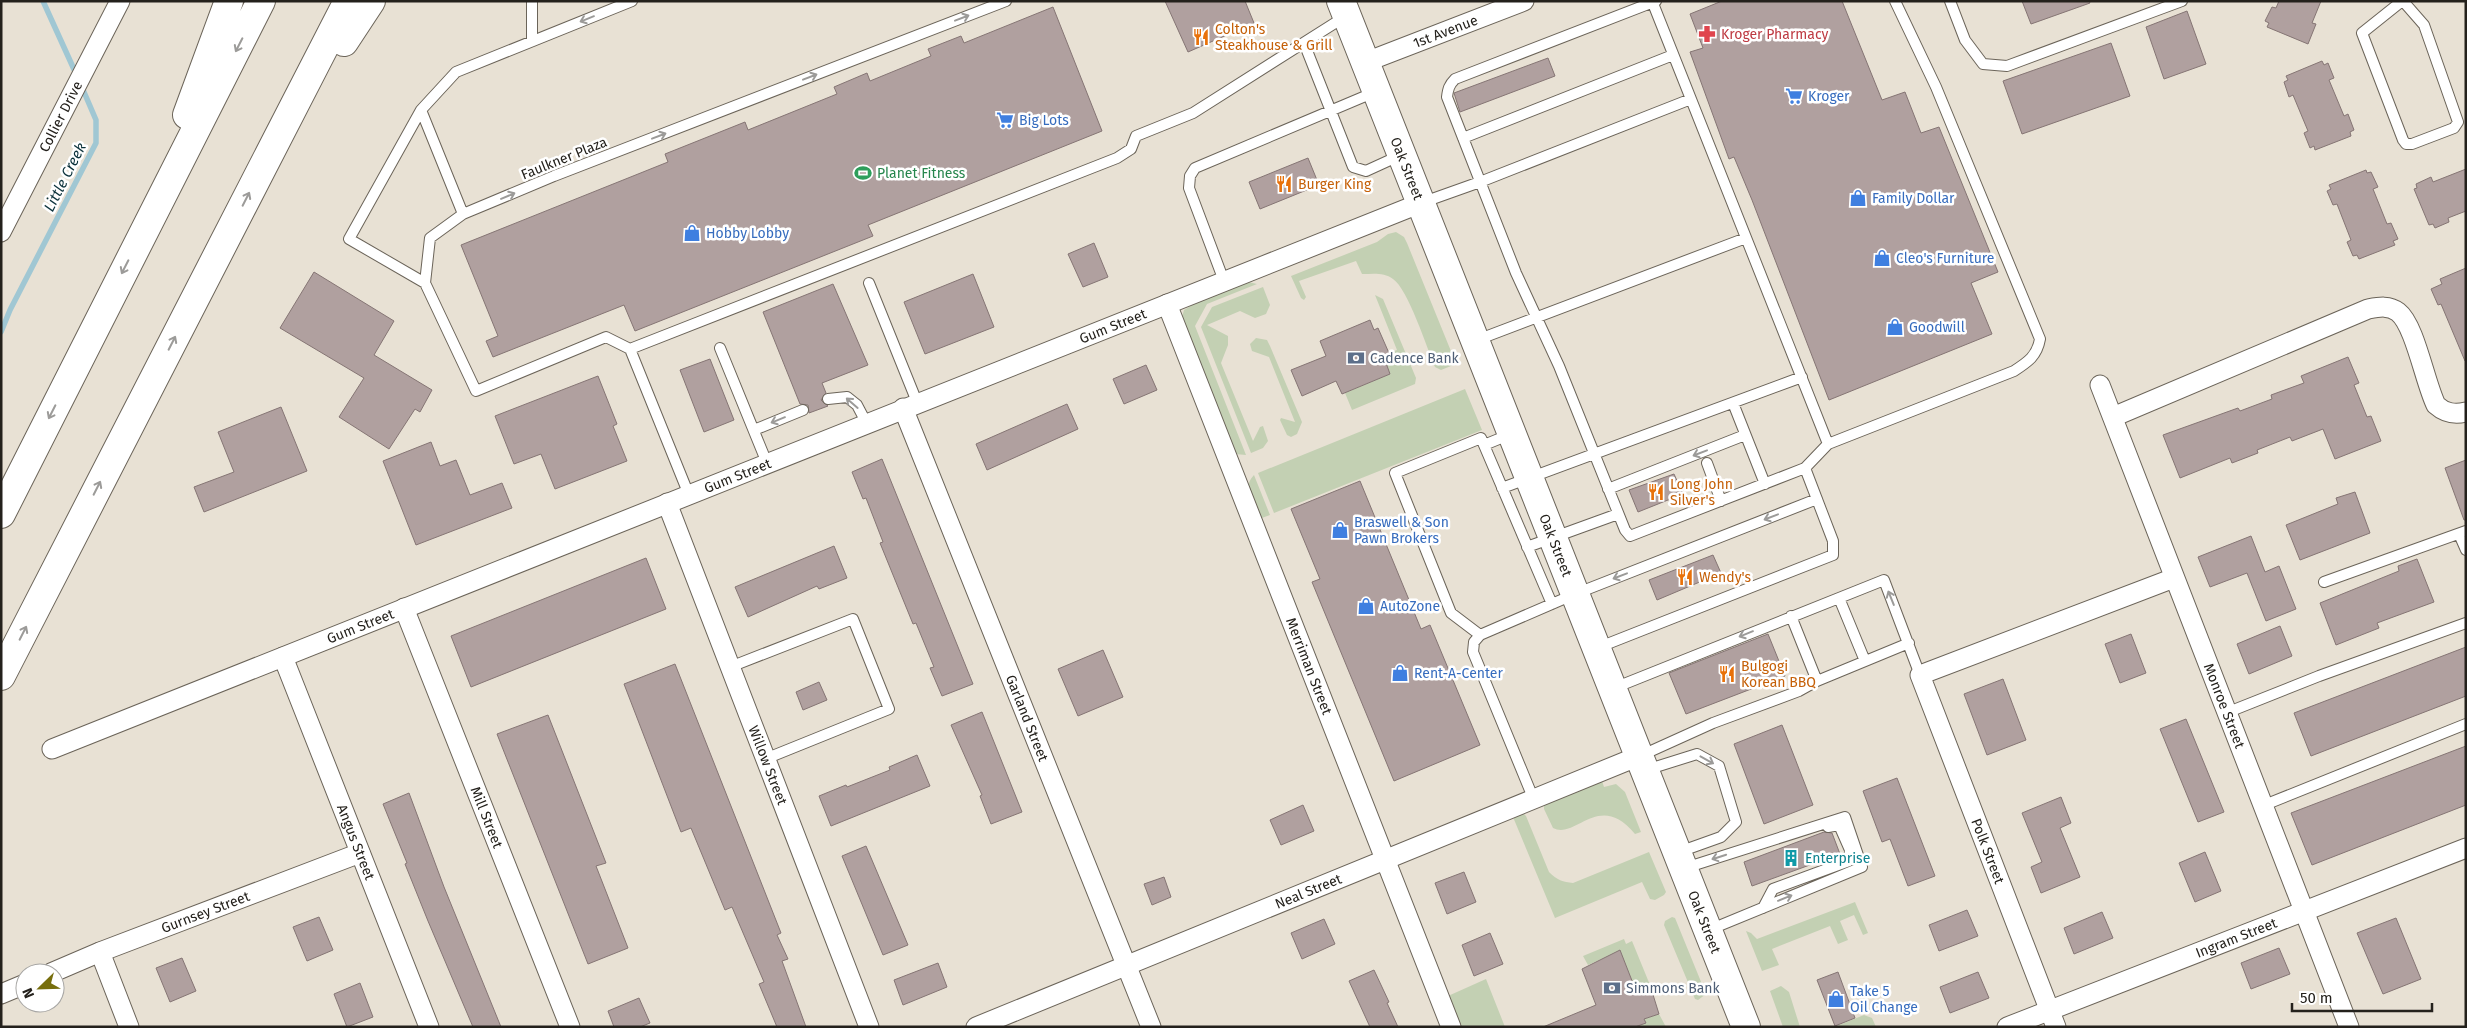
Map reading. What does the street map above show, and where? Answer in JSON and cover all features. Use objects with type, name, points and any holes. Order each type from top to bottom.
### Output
[{"type":"highway","points":[[142,233],[229,1]]},
{"type":"highway","points":[[1,514],[261,1]]},
{"type":"highway","points":[[1,676],[348,1]]},
{"type":"highway","points":[[262,169],[371,1]]},
{"type":"highway","name":"Oak Street","points":[[1344,8],[1553,538],[1564,599],[1596,648],[1746,1027]]},
{"type":"street","name":"Collier Drive","points":[[1,232],[120,1]]},
{"type":"street","name":"1st Avenue","points":[[1366,62],[1524,1]]},
{"type":"street","name":"Gum Street","points":[[52,749],[867,424],[910,405],[1421,203]]},
{"type":"street","name":"Merriman Street","points":[[1167,304],[1452,1027]]},
{"type":"street","points":[[2113,417],[2368,309],[2384,306],[2399,312],[2410,329],[2436,405],[2442,411],[2458,414],[2466,412]]},
{"type":"street","name":"Monroe Street","points":[[2100,385],[2349,1027]]},
{"type":"street","name":"Garland Street","points":[[910,405],[1151,1027]]},
{"type":"street","name":"Willow Street","points":[[667,503],[869,1027]]},
{"type":"street","points":[[1920,675],[2174,578]]},
{"type":"street","name":"Mill Street","points":[[404,608],[570,1027]]},
{"type":"street","name":"Angus Street","points":[[283,657],[429,1027]]},
{"type":"street","name":"Polk Street","points":[[1920,675],[2052,1018]]},
{"type":"street","name":"Neal Street","points":[[976,1027],[1534,800],[1642,763]]},
{"type":"street","name":"Ingram Street","points":[[2007,1027],[2052,1018],[2303,910],[2466,848]]},
{"type":"street","name":"Gurnsey Street","points":[[65,967],[360,854]]},
{"type":"street","points":[[100,952],[129,1027]]},
{"type":"street","points":[[1,994],[15,988]]},
{"type":"lane","points":[[532,1],[532,41]]},
{"type":"lane","points":[[632,1],[456,72],[421,110],[349,239],[425,284],[476,391],[606,337],[630,349],[689,495]]},
{"type":"lane","name":"Faulkner Plaza","points":[[425,284],[430,238],[463,214],[599,159],[1006,1]]},
{"type":"lane","points":[[1828,444],[1653,2],[1455,79],[1450,84],[1447,97],[1516,273],[1537,317],[1624,530],[1630,536],[1805,468],[1828,444],[2014,371],[2028,362],[2037,351],[2040,339],[1936,87],[1895,1]]},
{"type":"lane","points":[[1950,1],[1965,40],[1983,64],[2007,66],[2182,1]]},
{"type":"lane","points":[[2402,1],[2424,25],[2458,122],[2454,128],[2412,144],[2406,144],[2403,140],[2362,33],[2402,1]]},
{"type":"lane","points":[[630,349],[1117,158],[1131,149],[1136,136],[1193,113],[1304,43],[1344,8]]},
{"type":"lane","points":[[1304,43],[1353,167],[1366,171],[1402,155]]},
{"type":"lane","points":[[1463,138],[1673,55]]},
{"type":"lane","points":[[1224,281],[1189,188],[1190,176],[1195,168],[1377,91]]},
{"type":"lane","points":[[1421,203],[1480,182],[1691,99]]},
{"type":"lane","points":[[421,110],[463,214]]},
{"type":"lane","points":[[1476,341],[1746,238]]},
{"type":"lane","points":[[869,283],[910,405]]},
{"type":"lane","points":[[720,348],[768,463]]},
{"type":"lane","points":[[1502,488],[1802,376]]},
{"type":"lane","points":[[828,399],[847,397],[857,405],[867,424]]},
{"type":"lane","points":[[1733,403],[1765,484]]},
{"type":"lane","points":[[754,430],[802,410]]},
{"type":"lane","points":[[1484,446],[1512,434]]},
{"type":"lane","points":[[1608,489],[1745,435]]},
{"type":"lane","points":[[1480,634],[1451,613],[1395,473],[1481,438],[1527,547],[1564,599]]},
{"type":"lane","points":[[1707,464],[1721,501]]},
{"type":"lane","points":[[1596,648],[1833,555],[1833,541],[1805,468]]},
{"type":"lane","points":[[1534,800],[1473,652],[1474,642],[1480,634],[1816,499]]},
{"type":"lane","points":[[1527,547],[1618,514]]},
{"type":"lane","points":[[2324,582],[2462,532],[2466,550]]},
{"type":"lane","points":[[1613,689],[1884,580],[1920,675]]},
{"type":"lane","points":[[1839,598],[1864,661]]},
{"type":"lane","points":[[1792,616],[1817,681]]},
{"type":"lane","points":[[730,667],[853,619],[889,709],[766,759]]},
{"type":"lane","points":[[2226,713],[2319,676],[2466,623]]},
{"type":"lane","points":[[1642,763],[1713,723],[1800,691],[1817,681],[1909,643]]},
{"type":"lane","points":[[2262,806],[2466,724]]},
{"type":"lane","points":[[1642,763],[1697,754],[1719,766],[1736,822],[1721,837],[1680,861]]},
{"type":"lane","points":[[1680,861],[1745,849],[1844,818],[1862,867],[1708,930]]},
{"type":"lane","points":[[1745,849],[1761,850],[1839,825],[1850,850],[1849,861],[1772,889],[1763,908]]},
{"type":"green space","points":[[1396,232],[1404,237],[1407,243],[1455,361],[1451,366],[1441,370],[1435,367],[1405,294],[1390,277],[1378,274],[1362,274],[1356,261],[1299,281],[1306,297],[1304,300],[1301,298],[1291,276],[1377,242],[1388,234]]},
{"type":"green space","points":[[1248,282],[1257,284],[1207,304],[1195,326],[1246,455],[1235,454],[1182,317],[1184,310],[1194,304]]},
{"type":"green space","points":[[1263,287],[1270,305],[1266,314],[1255,318],[1240,311],[1207,325],[1228,336],[1228,345],[1221,363],[1253,441],[1260,427],[1263,426],[1268,441],[1263,448],[1251,453],[1201,327],[1212,307]]},
{"type":"green space","points":[[1375,295],[1383,299],[1416,378],[1415,384],[1352,410],[1345,393],[1390,374],[1386,363],[1389,353],[1397,350]]},
{"type":"green space","points":[[1256,338],[1267,340],[1302,422],[1297,434],[1291,437],[1287,435],[1280,420],[1281,418],[1295,422],[1269,357],[1252,351],[1250,344]]},
{"type":"green space","points":[[1465,389],[1482,430],[1274,513],[1258,473]]},
{"type":"green space","points":[[1254,475],[1270,515],[1259,519],[1248,491],[1248,485]]},
{"type":"green space","points":[[1602,781],[1604,787],[1616,784],[1625,792],[1641,832],[1635,834],[1622,822],[1610,816],[1599,816],[1562,830],[1553,828],[1544,809],[1544,804]]},
{"type":"green space","points":[[1523,813],[1526,816],[1549,872],[1557,879],[1573,883],[1649,852],[1666,892],[1655,900],[1650,899],[1642,882],[1555,918],[1513,817]]},
{"type":"green space","points":[[1855,902],[1868,933],[1863,935],[1854,915],[1840,921],[1848,940],[1838,944],[1830,926],[1772,949],[1779,965],[1762,971],[1746,931],[1757,939]]},
{"type":"green space","points":[[1672,917],[1675,918],[1706,994],[1698,1000],[1695,999],[1664,925],[1665,921]]},
{"type":"green space","points":[[1624,939],[1626,944],[1632,941],[1650,985],[1636,991],[1620,951],[1588,965],[1583,956]]},
{"type":"green space","points":[[1486,979],[1505,1027],[1460,1027],[1448,996]]},
{"type":"green space","points":[[1781,986],[1789,992],[1800,1027],[1783,1027],[1770,991]]},
{"type":"green space","points":[[1659,1014],[1666,1027],[1635,1027],[1646,1023],[1644,1019]]},
{"type":"green space","points":[[1864,1015],[1872,1018],[1876,1027],[1834,1027]]},
{"type":"building","name":"Colton's Steakhouse & Grill","points":[[1165,1],[1245,1],[1254,23],[1188,52]]},
{"type":"building","points":[[1722,1],[1842,1],[1882,100],[1905,92],[1921,133],[1939,127],[1998,272],[1971,283],[1992,334],[1829,400],[1752,200],[1734,157],[1729,159],[1690,52],[1703,48],[1690,14]]},
{"type":"building","points":[[2022,1],[2089,1],[2090,3],[2031,24]]},
{"type":"building","points":[[2279,1],[2321,1],[2312,23],[2316,24],[2308,44],[2267,27],[2269,23],[2265,21],[2272,7],[2276,8]]},
{"type":"building","points":[[1053,7],[1102,131],[868,225],[873,236],[635,331],[624,305],[493,357],[486,341],[498,336],[461,245],[668,162],[665,154],[745,122],[748,130],[837,94],[834,87],[867,73],[870,81],[931,56],[928,49],[961,36],[964,43]]},
{"type":"building","points":[[2187,11],[2206,64],[2164,79],[2146,27]]},
{"type":"building","points":[[2111,43],[2130,96],[2022,134],[2003,81]]},
{"type":"building","points":[[1548,58],[1555,76],[1460,112],[1454,93]]},
{"type":"building","points":[[2322,61],[2324,65],[2328,63],[2334,78],[2329,80],[2344,116],[2348,114],[2354,130],[2350,132],[2351,136],[2315,150],[2314,146],[2310,148],[2304,133],[2308,131],[2293,95],[2289,97],[2284,82],[2288,80],[2286,76]]},
{"type":"building","name":"Burger King","points":[[1308,158],[1319,185],[1260,209],[1249,182]]},
{"type":"building","points":[[2466,169],[2466,211],[2448,218],[2449,222],[2435,228],[2433,224],[2429,225],[2414,189],[2417,188],[2416,184],[2431,177],[2433,182]]},
{"type":"building","points":[[2366,170],[2367,173],[2371,172],[2378,187],[2373,189],[2387,224],[2391,223],[2398,239],[2393,241],[2395,245],[2359,259],[2357,255],[2353,256],[2347,242],[2351,240],[2337,204],[2333,205],[2327,191],[2331,189],[2329,185]]},
{"type":"building","points":[[1094,243],[1108,277],[1083,287],[1068,254]]},
{"type":"building","points":[[2466,268],[2465,361],[2441,304],[2438,305],[2431,289],[2442,284],[2440,279]]},
{"type":"building","points":[[314,272],[394,321],[374,355],[432,390],[420,412],[415,409],[389,449],[339,417],[364,378],[280,328]]},
{"type":"building","points":[[973,274],[994,327],[925,354],[904,302]]},
{"type":"building","points":[[833,284],[868,365],[822,383],[826,393],[821,400],[828,406],[809,413],[808,405],[800,404],[763,312]]},
{"type":"building","name":"Cadence Bank","points":[[1370,320],[1374,330],[1378,328],[1392,360],[1386,363],[1390,374],[1342,394],[1336,381],[1302,396],[1291,370],[1326,356],[1320,341]]},
{"type":"building","points":[[2348,357],[2359,383],[2354,385],[2367,417],[2371,416],[2381,441],[2335,459],[2323,429],[2292,441],[2290,437],[2257,450],[2258,453],[2232,463],[2230,458],[2180,478],[2163,435],[2238,408],[2240,411],[2272,399],[2271,395],[2304,383],[2301,376]]},
{"type":"building","points":[[710,359],[734,420],[704,432],[680,370]]},
{"type":"building","points":[[1146,365],[1157,390],[1124,404],[1113,379]]},
{"type":"building","points":[[598,376],[617,424],[613,426],[627,461],[555,489],[541,454],[514,464],[495,416]]},
{"type":"building","points":[[1067,404],[1078,429],[987,470],[976,444]]},
{"type":"building","points":[[281,407],[307,471],[204,512],[194,487],[234,472],[218,432]]},
{"type":"building","points":[[431,442],[440,466],[456,460],[470,495],[502,483],[512,508],[416,545],[383,461]]},
{"type":"building","points":[[882,459],[973,684],[942,696],[930,668],[934,667],[916,623],[913,624],[880,543],[883,542],[866,498],[863,499],[852,472]]},
{"type":"building","points":[[2466,460],[2466,520],[2464,520],[2445,468]]},
{"type":"building","name":"Long John Silver's","points":[[1674,474],[1683,494],[1638,512],[1629,490]]},
{"type":"building","points":[[1360,481],[1421,629],[1430,625],[1480,745],[1394,781],[1312,582],[1320,579],[1291,509]]},
{"type":"building","points":[[2355,492],[2370,533],[2300,560],[2286,525],[2338,504],[2336,498]]},
{"type":"building","points":[[2251,536],[2265,572],[2279,566],[2296,609],[2266,621],[2247,573],[2210,587],[2198,557]]},
{"type":"building","points":[[834,546],[847,578],[819,589],[817,586],[748,617],[735,587]]},
{"type":"building","name":"Wendy's","points":[[1713,555],[1721,573],[1657,600],[1649,580]]},
{"type":"building","points":[[646,558],[666,609],[471,687],[451,636]]},
{"type":"building","points":[[2417,559],[2434,602],[2377,623],[2379,628],[2336,645],[2320,603],[2399,571],[2398,566]]},
{"type":"building","points":[[2280,626],[2292,656],[2249,674],[2237,644]]},
{"type":"building","name":"Bulgogi Korean BBQ","points":[[1768,634],[1785,676],[1686,714],[1669,673]]},
{"type":"building","points":[[2131,634],[2146,673],[2120,683],[2105,644]]},
{"type":"building","points":[[2466,647],[2466,696],[2311,756],[2294,713]]},
{"type":"building","points":[[1103,650],[1123,697],[1078,716],[1058,669]]},
{"type":"building","points":[[675,664],[781,933],[777,935],[788,959],[782,961],[806,1027],[777,1027],[759,984],[764,982],[732,907],[725,910],[691,828],[681,832],[624,684]]},
{"type":"building","points":[[2003,679],[2026,740],[1987,755],[1964,694]]},
{"type":"building","points":[[819,682],[827,700],[803,710],[796,692]]},
{"type":"building","points":[[982,712],[1022,812],[991,824],[980,796],[982,795],[951,725]]},
{"type":"building","points":[[548,715],[606,863],[596,866],[628,948],[588,964],[497,734]]},
{"type":"building","points":[[2186,719],[2224,812],[2198,822],[2160,729]]},
{"type":"building","points":[[1782,725],[1813,805],[1764,824],[1734,744]]},
{"type":"building","points":[[2466,746],[2466,805],[2312,865],[2291,813]]},
{"type":"building","points":[[917,755],[930,786],[831,826],[819,796],[890,770],[889,767]]},
{"type":"building","points":[[1897,778],[1935,876],[1908,886],[1890,839],[1882,842],[1863,791]]},
{"type":"building","points":[[409,793],[444,887],[501,1027],[473,1027],[405,864],[407,863],[383,804]]},
{"type":"building","points":[[2061,797],[2071,823],[2060,828],[2080,877],[2041,893],[2031,867],[2042,862],[2022,813]]},
{"type":"building","points":[[1303,805],[1314,831],[1281,845],[1270,820]]},
{"type":"building","name":"Enterprise","points":[[1824,832],[1832,833],[1840,854],[1752,886],[1744,862]]},
{"type":"building","points":[[866,846],[908,945],[883,955],[842,856]]},
{"type":"building","points":[[2205,852],[2221,891],[2195,902],[2179,863]]},
{"type":"building","points":[[1464,872],[1476,902],[1447,914],[1435,883]]},
{"type":"building","points":[[1164,877],[1171,897],[1152,905],[1144,884]]},
{"type":"building","points":[[1967,910],[1978,936],[1939,951],[1929,925]]},
{"type":"building","points":[[2102,912],[2113,938],[2074,954],[2064,928]]},
{"type":"building","points":[[319,917],[333,950],[307,961],[293,927]]},
{"type":"building","points":[[2396,918],[2421,979],[2383,994],[2357,933]]},
{"type":"building","points":[[1324,919],[1335,944],[1302,959],[1291,933]]},
{"type":"building","points":[[1490,933],[1503,964],[1474,976],[1462,945]]},
{"type":"building","points":[[2279,948],[2290,974],[2251,989],[2241,963]]},
{"type":"building","name":"Simmons Bank","points":[[1620,950],[1636,991],[1650,985],[1659,1014],[1644,1019],[1646,1023],[1635,1027],[1543,1027],[1596,1005],[1582,969]]},
{"type":"building","points":[[182,958],[196,991],[170,1002],[156,968]]},
{"type":"building","points":[[938,963],[947,987],[903,1005],[894,980]]},
{"type":"building","points":[[1374,970],[1398,1027],[1370,1027],[1349,981]]},
{"type":"building","name":"Take 5 Oil Change","points":[[1838,972],[1855,1018],[1835,1026],[1817,980]]},
{"type":"building","points":[[1978,972],[1989,998],[1950,1013],[1940,987]]},
{"type":"building","points":[[360,983],[373,1017],[347,1027],[334,994]]},
{"type":"building","points":[[639,998],[650,1023],[640,1027],[614,1027],[608,1011]]},
{"type":"waterway","name":"Little Creek","points":[[43,1],[77,76]]},
{"type":"waterway","name":"Little Creek","points":[[1,332],[10,310],[96,143],[96,120],[81,85]]},
{"type":"place","name":"Kroger Pharmacy","points":[[1707,34]]},
{"type":"place","name":"Colton's Steakhouse & Grill","points":[[1201,37]]},
{"type":"place","name":"Kroger","points":[[1794,96]]},
{"type":"place","name":"Big Lots","points":[[1005,120]]},
{"type":"place","name":"Planet Fitness","points":[[863,173]]},
{"type":"place","name":"Burger King","points":[[1284,184]]},
{"type":"place","name":"Family Dollar","points":[[1858,198]]},
{"type":"place","name":"Hobby Lobby","points":[[692,233]]},
{"type":"place","name":"Cleo's Furniture","points":[[1882,258]]},
{"type":"place","name":"Goodwill","points":[[1895,327]]},
{"type":"place","name":"Cadence Bank","points":[[1356,358]]},
{"type":"place","name":"Long John Silver's","points":[[1656,492]]},
{"type":"place","name":"Braswell & Son Pawn Brokers","points":[[1340,530]]},
{"type":"place","name":"Wendy's","points":[[1685,577]]},
{"type":"place","name":"AutoZone","points":[[1366,606]]},
{"type":"place","name":"Rent-A-Center","points":[[1400,673]]},
{"type":"place","name":"Bulgogi Korean BBQ","points":[[1727,674]]},
{"type":"place","name":"Enterprise","points":[[1791,858]]},
{"type":"place","name":"Simmons Bank","points":[[1612,988]]},
{"type":"place","name":"Take 5 Oil Change","points":[[1836,999]]}]
